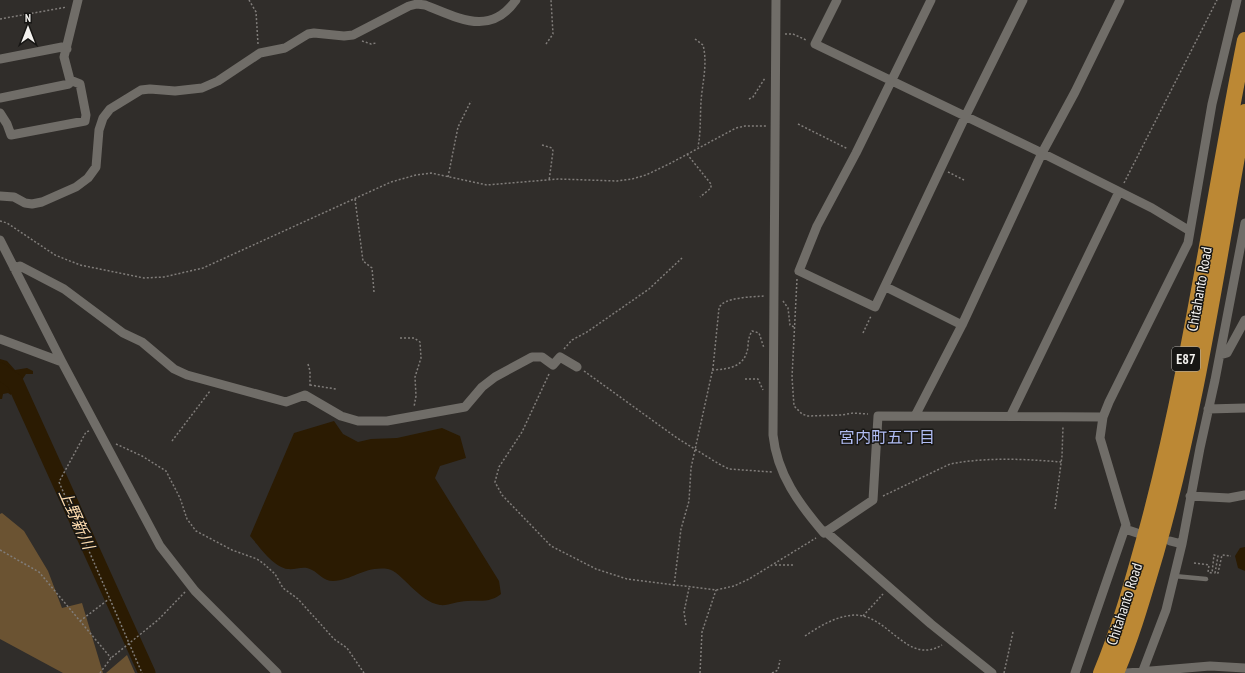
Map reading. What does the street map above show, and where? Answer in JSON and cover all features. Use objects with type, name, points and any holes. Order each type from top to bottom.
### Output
[{"type":"highway","name":"Chitahanto Road","points":[[1101,673],[1132,585],[1163,470],[1185,364],[1220,168],[1245,40]]},
{"type":"highway","name":"Chitahanto Road","points":[[1116,673],[1146,588],[1168,512],[1180,460],[1199,370],[1245,112]]},
{"type":"street","points":[[0,196],[14,197],[25,203],[32,204],[42,202],[76,187],[88,178],[96,167],[99,130],[103,118],[110,109],[141,90],[150,89],[174,91],[202,88],[218,81],[260,53],[285,48],[314,33],[344,36],[353,35],[398,11],[417,4],[425,5],[470,22],[483,22],[503,15],[509,10],[516,0]]},
{"type":"street","points":[[776,0],[774,446],[782,473],[806,512],[824,532],[992,673]]},
{"type":"street","points":[[837,0],[815,44],[891,79],[965,117],[1042,153],[1152,208],[1190,231]]},
{"type":"street","points":[[931,0],[856,153],[817,226],[799,271],[875,307],[965,117],[1023,0]]},
{"type":"street","points":[[915,416],[962,325],[1042,153],[1075,92],[1120,0]]},
{"type":"street","points":[[1075,673],[1126,525],[1100,438],[1103,417],[1188,243],[1212,104],[1237,0]]},
{"type":"street","points":[[0,98],[69,84],[70,80],[64,57],[78,4]]},
{"type":"street","points":[[0,59],[62,48],[67,49]]},
{"type":"street","points":[[0,113],[7,124],[11,135],[85,121],[86,115],[80,84],[70,80]]},
{"type":"street","points":[[1011,415],[1119,192]]},
{"type":"street","points":[[1142,672],[1166,610],[1182,544],[1190,496],[1208,409],[1242,260],[1245,223]]},
{"type":"street","points":[[0,240],[97,429],[160,546],[191,586],[277,673]]},
{"type":"street","points":[[14,268],[20,266],[64,289],[123,333],[142,342],[174,369],[187,375],[286,402],[305,395],[341,416],[358,421],[387,421],[465,407],[482,387],[495,377],[532,357],[542,357],[553,364],[560,358],[577,367]]},
{"type":"street","points":[[886,286],[962,325]]},
{"type":"street","points":[[1220,355],[1228,352],[1245,320]]},
{"type":"street","points":[[0,339],[62,362]]},
{"type":"street","points":[[1208,409],[1245,408]]},
{"type":"street","points":[[824,532],[873,500],[878,416],[1011,415],[1103,417]]},
{"type":"street","points":[[1190,496],[1229,498],[1245,495]]},
{"type":"street","points":[[1125,529],[1137,533]]},
{"type":"street","points":[[1170,541],[1182,544]]},
{"type":"street","points":[[1127,673],[1210,666],[1245,668]]},
{"type":"lane","points":[[1174,576],[1206,579]]},
{"type":"path","points":[[249,0],[256,12],[257,40],[260,53]]},
{"type":"path","points":[[546,44],[553,34],[552,0]]},
{"type":"path","points":[[1119,192],[1217,0]]},
{"type":"path","points":[[0,19],[78,4]]},
{"type":"path","points":[[775,33],[793,34],[815,44]]},
{"type":"path","points":[[695,40],[703,45],[705,62],[701,102],[701,131],[698,148]]},
{"type":"path","points":[[749,99],[753,98],[760,88],[766,74]]},
{"type":"path","points":[[448,177],[458,127],[471,101]]},
{"type":"path","points":[[798,124],[856,153]]},
{"type":"path","points":[[0,221],[7,223],[55,255],[80,265],[144,278],[164,277],[203,268],[391,182],[416,175],[431,173],[486,185],[558,180],[617,181],[646,175],[736,128],[745,126],[775,126]]},
{"type":"path","points":[[542,145],[552,148],[553,151],[549,181]]},
{"type":"path","points":[[687,154],[711,184],[711,188],[700,197]]},
{"type":"path","points":[[941,168],[964,180]]},
{"type":"path","points":[[355,199],[363,261],[372,268],[374,292]]},
{"type":"path","points":[[560,358],[567,345],[572,340],[587,332],[648,289],[682,258]]},
{"type":"path","points":[[799,271],[797,273],[792,377],[794,406],[802,414],[808,416],[842,415],[853,413],[878,416]]},
{"type":"path","points":[[674,586],[681,529],[689,501],[691,468],[712,370],[720,304],[727,301],[779,293],[788,308],[790,325],[795,328]]},
{"type":"path","points":[[863,332],[875,307]]},
{"type":"path","points":[[712,370],[733,368],[742,363],[747,352],[750,334],[752,331],[759,333],[764,349]]},
{"type":"path","points":[[400,338],[418,339],[421,350],[420,365],[415,381],[415,402],[409,417]]},
{"type":"path","points":[[305,395],[310,385],[310,371],[308,364]]},
{"type":"path","points":[[553,364],[522,432],[499,467],[496,476],[497,488],[529,525],[556,549],[609,574],[641,582],[716,590],[734,586],[774,564],[824,532]]},
{"type":"path","points":[[577,367],[677,438],[730,468],[782,473]]},
{"type":"path","points":[[745,379],[755,378],[760,381],[766,401],[772,410],[774,410]]},
{"type":"path","points":[[172,441],[215,382]]},
{"type":"path","points":[[310,385],[336,389]]},
{"type":"path","points":[[1055,509],[1061,462],[1064,416]]},
{"type":"path","points":[[97,429],[86,432],[59,482],[142,673]]},
{"type":"path","points":[[106,444],[115,443],[142,456],[166,471],[180,498],[187,520],[196,532],[232,550],[261,562],[275,574],[283,588],[298,599],[334,639],[347,648],[364,673]]},
{"type":"path","points":[[873,500],[954,463],[1009,459],[1061,462]]},
{"type":"path","points":[[0,550],[39,572],[111,658]]},
{"type":"path","points":[[1194,563],[1209,565],[1208,572],[1212,572],[1214,555],[1218,556],[1215,573],[1218,573],[1222,555],[1231,556]]},
{"type":"path","points":[[774,564],[777,566],[795,565]]},
{"type":"path","points":[[100,673],[111,658],[130,644],[191,586]]},
{"type":"path","points":[[686,625],[684,612],[689,588]]},
{"type":"path","points":[[863,616],[878,599],[891,588]]},
{"type":"path","points":[[700,673],[702,632],[716,590]]},
{"type":"path","points":[[80,621],[109,599]]},
{"type":"path","points":[[805,636],[840,618],[863,616],[880,624],[916,649],[933,651],[950,639]]},
{"type":"path","points":[[1004,673],[1013,632]]},
{"type":"path","points":[[772,673],[778,670],[780,660]]},
{"type":"shaded area","points":[[0,359],[7,361],[15,370],[27,368],[33,371],[33,374],[26,374],[20,383],[15,384],[11,395],[8,393],[3,394],[2,399],[0,399]]},
{"type":"shaded area","points":[[334,421],[343,434],[358,442],[371,439],[397,438],[442,428],[460,436],[466,458],[440,466],[435,478],[499,581],[501,594],[489,600],[464,601],[440,605],[432,603],[418,593],[399,575],[388,569],[372,569],[340,580],[330,581],[324,579],[309,569],[288,569],[282,567],[277,565],[267,556],[250,536],[294,433]]},
{"type":"shaded area","points":[[2,513],[24,531],[48,571],[62,608],[82,603],[103,673],[63,673],[0,639],[0,514]]},
{"type":"shaded area","points":[[1245,547],[1245,571],[1238,568],[1235,556],[1240,548]]},
{"type":"shaded area","points":[[127,655],[135,673],[106,673]]},
{"type":"waterway","name":"上野新川","points":[[0,371],[15,382],[147,673]]},
{"type":"district","name":"宮内町五丁目","points":[[887,437]]}]
